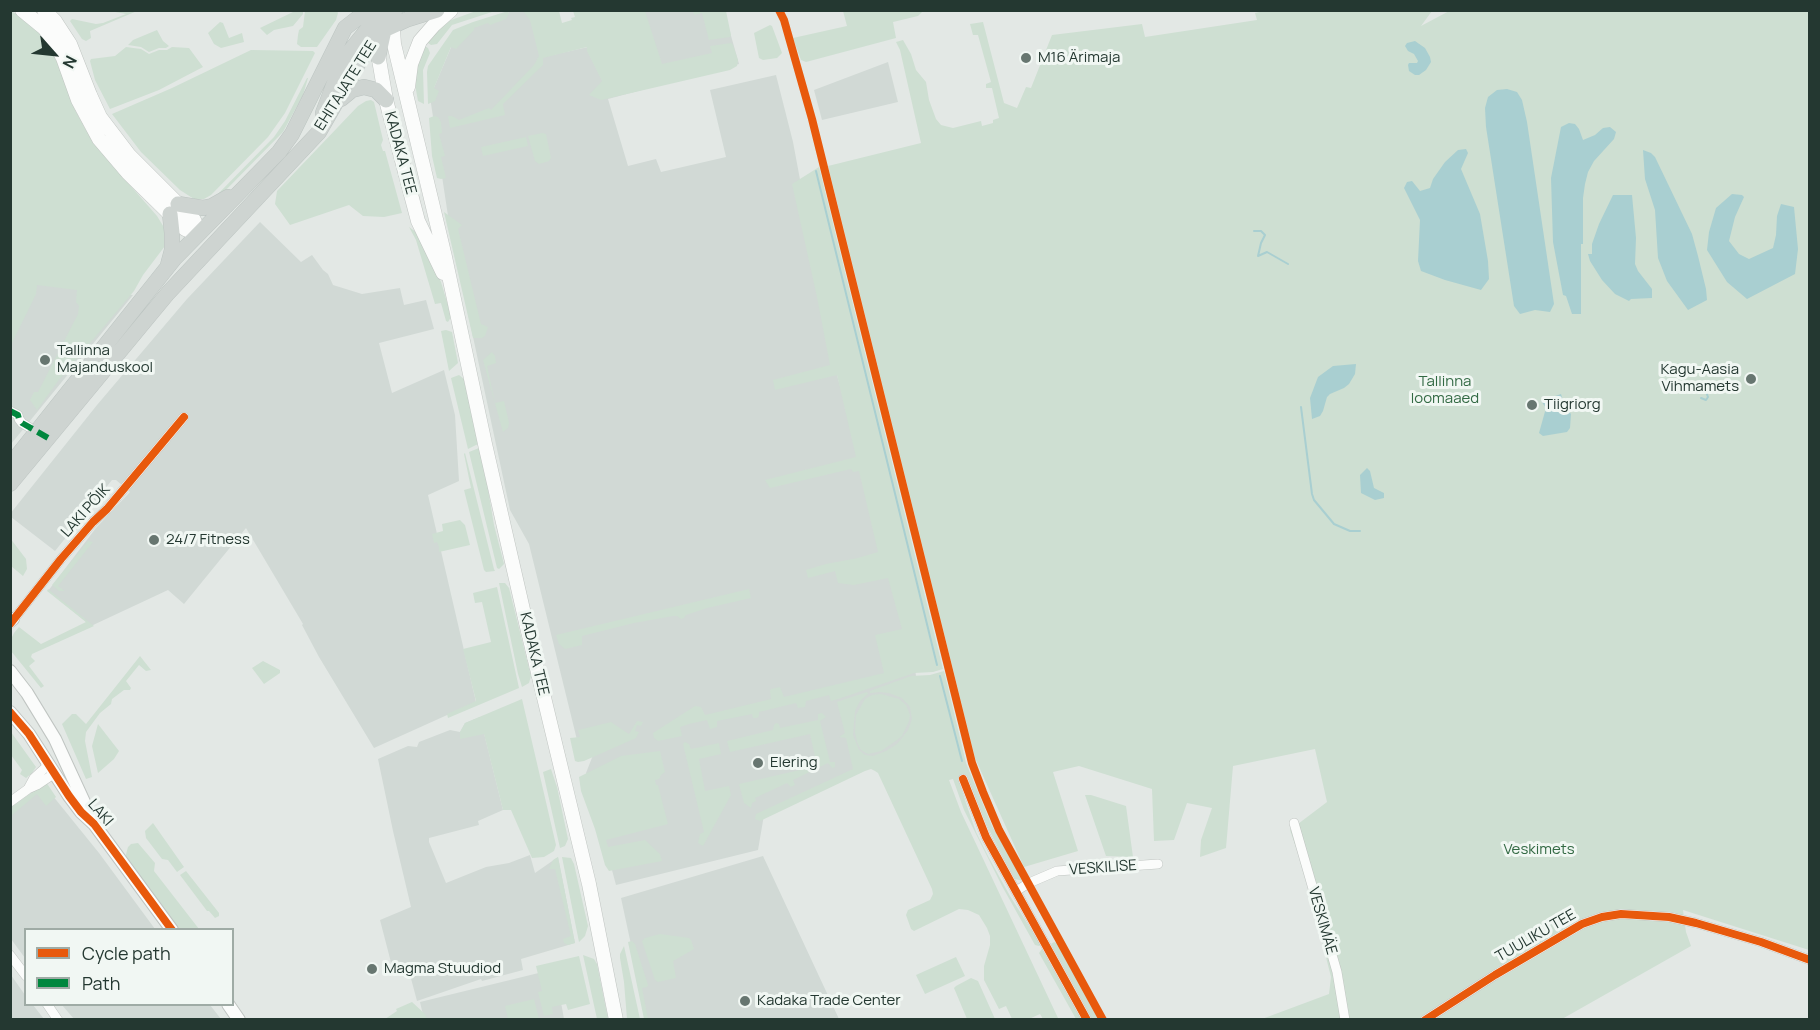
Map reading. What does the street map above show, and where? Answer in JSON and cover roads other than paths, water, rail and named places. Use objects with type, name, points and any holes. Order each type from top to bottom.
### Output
[{"type":"main road","points":[[10,465],[42,435],[168,293],[192,253],[198,229],[194,220],[174,209],[128,173],[99,139],[78,100],[63,58],[54,41],[44,28],[22,10]]},
{"type":"main road","points":[[44,10],[55,21],[74,51],[100,117],[174,209],[172,250],[168,266]]},
{"type":"main road","points":[[345,28],[349,10]]},
{"type":"main road","name":"EHITAJATE TEE","points":[[42,435],[168,266],[279,152],[292,134],[345,28],[384,20],[408,19],[437,10]]},
{"type":"main road","points":[[407,96],[411,64],[420,41],[451,10]]},
{"type":"main road","points":[[378,57],[384,20]]},
{"type":"main road","points":[[319,132],[323,112],[340,68],[356,43],[384,20]]},
{"type":"main road","name":"EHITAJATE TEE","points":[[168,293],[319,132],[384,20]]},
{"type":"main road","name":"KADAKA TEE","points":[[384,20],[407,96],[445,257],[503,522],[589,884],[616,1020]]},
{"type":"main road","name":"KADAKA TEE","points":[[378,57],[386,100],[418,220],[451,289]]},
{"type":"main road","points":[[336,103],[352,90],[364,87],[376,90],[386,100]]},
{"type":"main road","points":[[174,209],[212,206],[241,190]]},
{"type":"main road","points":[[197,234],[222,236]]},
{"type":"main road","points":[[10,484],[42,435]]},
{"type":"street","points":[[10,411],[18,415],[22,423],[42,435]]},
{"type":"street","name":"LAKI PÕIK","points":[[11,621],[184,417]]},
{"type":"street","name":"LAKI","points":[[10,671],[56,739],[94,824]]},
{"type":"street","points":[[10,684],[27,693]]},
{"type":"street","name":"LAKI","points":[[10,712],[46,759],[81,812],[94,824],[171,928]]},
{"type":"street","points":[[28,789],[34,778],[46,767],[46,759]]},
{"type":"street","points":[[10,802],[55,772]]},
{"type":"street","points":[[963,779],[986,837],[1087,1020]]},
{"type":"street","name":"VESKIMÄE","points":[[1294,823],[1337,972],[1345,1020]]},
{"type":"street","name":"VESKILISE","points":[[1016,891],[1057,871],[1158,864]]},
{"type":"street","name":"TUULIKU TEE","points":[[1425,1020],[1495,975],[1582,924],[1602,917],[1621,914],[1669,917],[1696,923],[1761,942],[1809,960]]},
{"type":"street","points":[[10,956],[24,974]]},
{"type":"street","points":[[48,1006],[58,1020]]},
{"type":"street","points":[[229,1006],[239,1020]]},
{"type":"water","points":[[1415,41],[1425,48],[1431,62],[1419,75],[1409,71],[1409,63],[1418,61],[1405,46]]},
{"type":"water","points":[[1507,89],[1517,92],[1522,100],[1527,122],[1554,304],[1550,312],[1535,310],[1520,314],[1514,306],[1485,108],[1488,97],[1497,90]]},
{"type":"water","points":[[1569,123],[1575,124],[1583,140],[1595,135],[1603,128],[1610,127],[1616,132],[1614,139],[1594,161],[1585,184],[1583,244],[1581,244],[1581,314],[1572,314],[1566,296],[1563,295],[1553,242],[1551,178],[1561,127]]},
{"type":"water","points":[[1466,149],[1468,153],[1461,169],[1480,214],[1488,261],[1489,279],[1481,290],[1421,271],[1418,261],[1420,220],[1404,188],[1407,182],[1412,181],[1420,191],[1430,188],[1433,179],[1445,162],[1458,150]]},
{"type":"water","points":[[1643,150],[1655,157],[1692,234],[1707,300],[1688,310],[1667,281],[1658,258],[1655,210],[1645,179]]},
{"type":"water","points":[[1732,194],[1744,197],[1735,217],[1729,241],[1739,254],[1749,259],[1773,248],[1781,204],[1794,207],[1798,249],[1795,274],[1747,299],[1727,282],[1707,250],[1709,232],[1716,208]]},
{"type":"water","points":[[1613,195],[1632,195],[1636,238],[1635,264],[1652,289],[1652,298],[1629,301],[1615,294],[1602,280],[1590,261],[1588,254],[1592,254],[1592,244],[1599,224]]},
{"type":"water","points":[[1356,364],[1355,374],[1349,384],[1330,394],[1320,416],[1312,419],[1310,398],[1318,377],[1333,366]]},
{"type":"water","points":[[1561,394],[1565,407],[1571,414],[1570,428],[1567,432],[1543,436],[1539,433],[1546,408],[1541,401]]},
{"type":"water","points":[[1367,468],[1370,471],[1374,488],[1384,493],[1384,498],[1375,500],[1361,493],[1360,475]]},
{"type":"waterway","points":[[816,171],[937,665]]},
{"type":"waterway","points":[[1254,231],[1261,231],[1265,235],[1258,256],[1267,252],[1288,264]]},
{"type":"waterway","points":[[1701,398],[1706,400],[1708,397],[1705,389]]},
{"type":"waterway","points":[[1301,407],[1314,500],[1334,524],[1350,531],[1360,531]]},
{"type":"waterway","points":[[940,676],[962,761]]},
{"type":"place","name":"M16 Ärimaja","points":[[1026,58]]},
{"type":"place","name":"Tallinna Majanduskool","points":[[45,360]]},
{"type":"place","name":"Kagu-Aasia Vihmamets","points":[[1751,379]]},
{"type":"place","name":"Tiigriorg","points":[[1532,405]]},
{"type":"place","name":"24/7 Fitness","points":[[154,540]]},
{"type":"place","name":"Elering","points":[[758,763]]},
{"type":"place","name":"Magma Stuudiod","points":[[372,969]]},
{"type":"place","name":"Kadaka Trade Center","points":[[745,1001]]},
{"type":"park label","name":"Tallinna loomaaed","points":[[1445,390]]},
{"type":"park label","name":"Veskimets","points":[[1539,850]]}]
